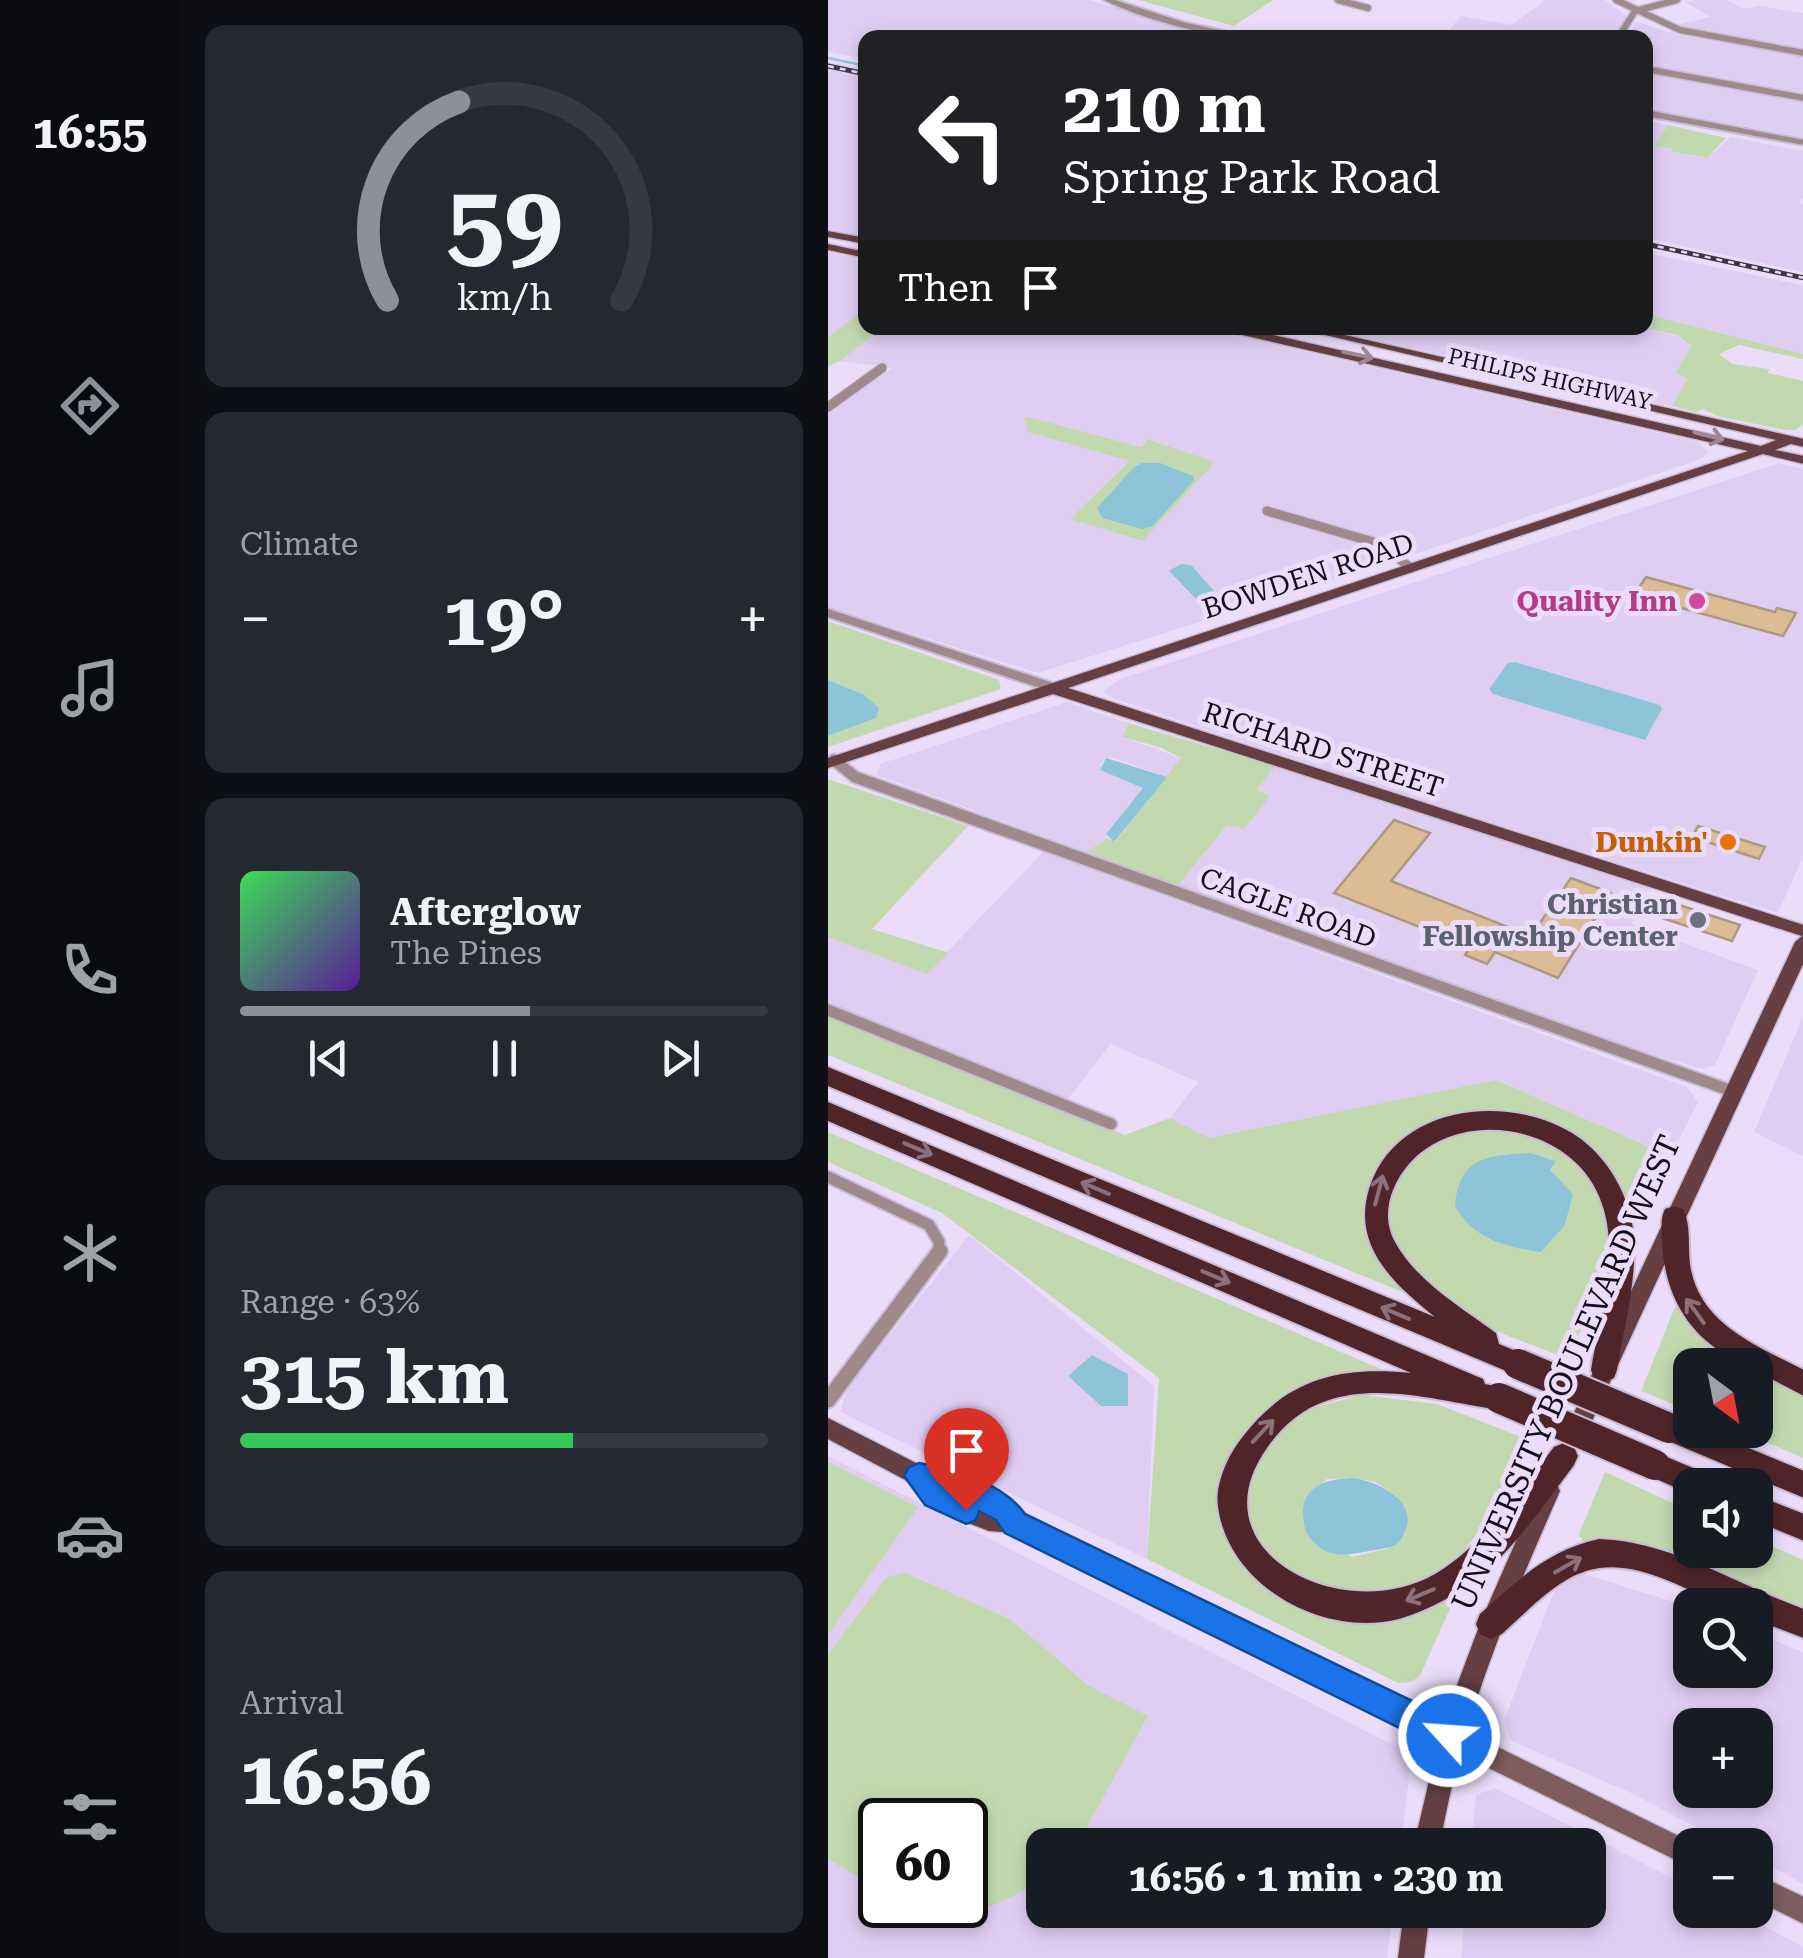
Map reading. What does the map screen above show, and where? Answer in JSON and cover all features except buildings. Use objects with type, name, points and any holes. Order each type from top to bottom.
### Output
[{"type":"highway","points":[[828,1076],[1804,1485]]},
{"type":"highway","points":[[828,1111],[1673,1472]]},
{"type":"highway","points":[[1518,1364],[1405,1275],[1384,1248],[1377,1228],[1374,1211],[1386,1168],[1414,1142],[1449,1125],[1504,1120],[1543,1130],[1574,1148],[1600,1175],[1615,1204],[1618,1230],[1604,1370]]},
{"type":"highway","points":[[1674,1216],[1676,1266],[1688,1305],[1698,1320],[1730,1344],[1804,1384]]},
{"type":"highway","points":[[1499,1398],[1426,1388],[1348,1384],[1295,1403],[1253,1438],[1238,1469],[1235,1516],[1251,1555],[1280,1585],[1332,1606],[1372,1608],[1405,1602],[1443,1585],[1479,1556],[1529,1502],[1564,1456]]},
{"type":"highway","points":[[1773,1515],[1804,1528]]},
{"type":"highway","points":[[1491,1624],[1574,1558],[1595,1553],[1638,1558],[1713,1588]]},
{"type":"highway","points":[[1773,1612],[1804,1624]]},
{"type":"main road","points":[[828,234],[858,240]]},
{"type":"main road","points":[[828,248],[858,254]]},
{"type":"main road","name":"PHILIPS HIGHWAY","points":[[1261,335],[1804,460]]},
{"type":"main road","name":"PHILIPS HIGHWAY","points":[[1334,335],[1796,442]]},
{"type":"main road","points":[[1400,364],[1411,351]]},
{"type":"main road","name":"BOWDEN ROAD","points":[[831,762],[1796,442]]},
{"type":"main road","name":"RICHARD STREET","points":[[1051,688],[1804,931]]},
{"type":"main road","name":"UNIVERSITY BOULEVARD WEST","points":[[1430,1828],[1449,1736],[1491,1624],[1674,1216],[1804,942]]},
{"type":"main road","points":[[828,1428],[919,1476],[935,1496],[996,1525],[1015,1523],[1673,1847]]},
{"type":"main road","points":[[1773,1896],[1804,1911]]},
{"type":"main road","points":[[1411,1958],[1415,1928]]},
{"type":"street","points":[[1108,0],[1211,30]]},
{"type":"street","points":[[1338,0],[1368,8]]},
{"type":"street","points":[[1616,0],[1680,30],[1804,53]]},
{"type":"street","points":[[1623,30],[1635,10],[1678,0]]},
{"type":"street","points":[[1653,69],[1804,98]]},
{"type":"street","points":[[1653,114],[1804,143]]},
{"type":"street","points":[[828,407],[882,368]]},
{"type":"street","name":"BOWDEN ROAD","points":[[1796,442],[1804,435]]},
{"type":"street","points":[[1268,512],[1380,544],[1412,568]]},
{"type":"street","name":"RICHARD STREET","points":[[828,613],[1051,688]]},
{"type":"street","name":"CAGLE ROAD","points":[[831,762],[884,788],[1732,1091]]},
{"type":"street","points":[[828,1010],[1111,1124]]},
{"type":"street","points":[[828,1177],[929,1225],[940,1242],[940,1252],[828,1400]]},
{"type":"shaded area","points":[[828,0],[1090,0],[1193,30],[858,30],[858,58],[828,52]]},
{"type":"shaded area","points":[[1546,0],[1605,0],[1628,17],[1617,30],[1449,30],[1461,16],[1511,25]]},
{"type":"shaded area","points":[[1726,0],[1744,9],[1759,6],[1803,13],[1803,50],[1672,26],[1710,17],[1685,2]]},
{"type":"shaded area","points":[[1637,22],[1678,35],[1803,57],[1803,137],[1653,109],[1653,30],[1631,30]]},
{"type":"shaded area","points":[[828,62],[858,68],[858,235],[828,229]]},
{"type":"shaded area","points":[[1653,122],[1668,125],[1654,146],[1674,149],[1673,153],[1707,158],[1731,137],[1803,151],[1803,198],[1799,203],[1803,204],[1803,272],[1653,240]]},
{"type":"shaded area","points":[[828,252],[858,258],[858,318],[828,337]]},
{"type":"shaded area","points":[[1653,254],[1803,285],[1803,354],[1653,316]]},
{"type":"shaded area","points":[[1653,330],[1677,336],[1692,346],[1676,372],[1688,378],[1672,406],[1353,335],[1653,335]]},
{"type":"shaded area","points":[[873,335],[1233,335],[1698,442],[1708,452],[1701,459],[1424,551],[1038,673],[828,607],[828,413],[892,368],[840,361]],"holes":[[[1025,417],[1141,447],[1149,439],[1214,462],[1143,541],[1071,519],[1131,461]]]},
{"type":"shaded area","points":[[1779,463],[1803,469],[1803,857],[1778,913],[1395,793],[1110,697],[1104,691],[1120,679]]},
{"type":"shaded area","points":[[1067,702],[1128,723],[1123,737],[1181,758],[1167,777],[1114,758],[1106,758],[1099,765],[1143,788],[1106,834],[1107,838],[1087,852],[877,775],[880,764]]},
{"type":"shaded area","points":[[1275,766],[1650,887],[1631,924],[1758,970],[1715,1065],[1703,1069],[1647,1053],[1178,886],[1227,825],[1269,795],[1256,790]]},
{"type":"shaded area","points":[[1043,852],[1687,1087],[1698,1102],[1671,1156],[1496,1080],[1209,1139],[1170,1118],[1198,1082],[1111,1044],[1067,1100],[828,1002],[828,937],[927,973]]},
{"type":"shaded area","points":[[1803,1017],[1803,1156],[1754,1132]]},
{"type":"shaded area","points":[[969,1235],[1154,1386],[1147,1559],[840,1412],[848,1388]]},
{"type":"shaded area","points":[[828,1456],[1403,1750],[1410,1769],[1403,1828],[1026,1828],[1026,1928],[1391,1928],[1387,1958],[828,1958]]},
{"type":"shaded area","points":[[1581,1573],[1673,1602],[1673,1688],[1773,1688],[1773,1640],[1803,1652],[1803,1884],[1773,1867],[1773,1828],[1698,1828],[1631,1793],[1510,1740],[1505,1718],[1554,1591]]},
{"type":"shaded area","points":[[1495,1788],[1574,1828],[1473,1828],[1476,1795]]},
{"type":"shaded area","points":[[1606,1844],[1673,1878],[1673,1928],[1768,1928],[1803,1947],[1803,1958],[1461,1958],[1464,1928],[1606,1928]]},
{"type":"green space","points":[[1138,0],[1273,0],[1234,26]]},
{"type":"green space","points":[[1668,125],[1726,138],[1707,158],[1672,152],[1673,149],[1654,146]]},
{"type":"green space","points":[[858,315],[858,335],[873,335],[828,366],[828,337]]},
{"type":"green space","points":[[1653,316],[1803,354],[1803,359],[1739,345],[1719,354],[1732,364],[1769,369],[1768,373],[1803,381],[1803,424],[1795,430],[1785,430],[1717,416],[1703,409],[1696,412],[1672,406],[1688,378],[1675,373],[1692,346],[1677,335],[1653,330]]},
{"type":"green space","points":[[1024,416],[1141,447],[1148,439],[1215,462],[1143,541],[1070,519],[1130,461],[1028,432]]},
{"type":"green space","points":[[828,621],[999,680],[1001,689],[828,747],[828,736],[876,718],[863,694],[828,680]]},
{"type":"green space","points":[[1128,723],[1275,766],[1257,790],[1270,796],[1244,829],[1227,825],[1178,886],[1087,852],[1107,838],[1115,842],[1181,758],[1123,737]]},
{"type":"green space","points":[[828,779],[968,826],[872,929],[949,953],[927,974],[828,937]]},
{"type":"green space","points":[[828,1014],[1125,1135],[1170,1118],[1209,1138],[1496,1080],[1664,1153],[1629,1225],[1601,1161],[1567,1139],[1513,1114],[1488,1110],[1461,1113],[1435,1122],[1389,1154],[1374,1175],[1366,1200],[1368,1227],[1405,1286],[1402,1292],[828,1055]]},
{"type":"green space","points":[[1470,1128],[1517,1130],[1561,1148],[1578,1164],[1601,1203],[1607,1248],[1604,1272],[1593,1306],[1567,1359],[1467,1315],[1424,1281],[1394,1241],[1388,1219],[1389,1196],[1399,1173],[1425,1145]],"holes":[[[1531,1153],[1556,1161],[1549,1169],[1573,1194],[1565,1225],[1541,1252],[1492,1240],[1472,1227],[1456,1206],[1456,1198],[1500,1155]]]},
{"type":"green space","points":[[828,1132],[1388,1372],[1318,1384],[1224,1479],[1278,1595],[1329,1619],[1378,1620],[1445,1601],[1451,1606],[1420,1676],[1398,1683],[1147,1559],[1159,1378],[942,1213],[828,1162]]},
{"type":"green space","points":[[1675,1307],[1681,1307],[1741,1348],[1673,1348],[1673,1404],[1641,1391]]},
{"type":"green space","points":[[1773,1370],[1803,1390],[1803,1458],[1773,1445]]},
{"type":"green space","points":[[1361,1395],[1437,1404],[1531,1441],[1504,1502],[1463,1551],[1434,1574],[1381,1598],[1288,1578],[1256,1540],[1247,1514],[1247,1487],[1274,1433],[1305,1410]],"holes":[[[1327,1479],[1376,1482],[1396,1496],[1389,1548],[1352,1557],[1303,1522],[1305,1499]]]},
{"type":"green space","points":[[828,1462],[918,1507],[828,1635]]},
{"type":"green space","points":[[1605,1472],[1673,1503],[1673,1568],[1773,1568],[1773,1547],[1803,1560],[1803,1618],[1773,1608],[1773,1588],[1711,1588],[1586,1547],[1579,1534]]},
{"type":"green space","points":[[903,1572],[1010,1619],[1089,1686],[1148,1716],[1086,1828],[1026,1828],[1026,1888],[988,1907],[988,1798],[858,1798],[858,1877],[828,1859],[828,1654],[886,1578]]},
{"type":"water","points":[[1160,463],[1193,476],[1194,480],[1153,526],[1142,529],[1102,518],[1097,508],[1134,467]]},
{"type":"water","points":[[1181,564],[1191,565],[1222,600],[1220,608],[1207,610],[1169,571]]},
{"type":"water","points":[[1508,663],[1660,705],[1662,709],[1645,740],[1493,694],[1489,689]]},
{"type":"water","points":[[828,680],[863,694],[879,708],[876,718],[828,736]]},
{"type":"water","points":[[1106,758],[1167,777],[1114,842],[1106,834],[1143,788],[1100,770]]},
{"type":"water","points":[[1531,1153],[1556,1161],[1550,1170],[1573,1194],[1565,1225],[1541,1252],[1492,1240],[1471,1227],[1455,1206],[1458,1189],[1470,1168],[1490,1157]]},
{"type":"water","points":[[1092,1355],[1128,1374],[1128,1406],[1101,1406],[1068,1376]]},
{"type":"water","points":[[1354,1478],[1396,1497],[1407,1515],[1407,1526],[1401,1539],[1387,1548],[1330,1553],[1306,1532],[1303,1506],[1306,1497],[1320,1485]]},
{"type":"waterway","points":[[828,58],[858,64]]},
{"type":"railway","points":[[828,66],[858,72]]},
{"type":"railway","points":[[1653,246],[1804,278]]},
{"type":"place","name":"Quality Inn","points":[[1697,601]]},
{"type":"place","name":"Dunkin'","points":[[1728,842]]},
{"type":"place","name":"Christian Fellowship Center","points":[[1698,920]]},
{"type":"route","points":[[966,1510],[935,1496],[919,1476],[950,1481],[1006,1510],[1015,1523],[1449,1736]]}]
